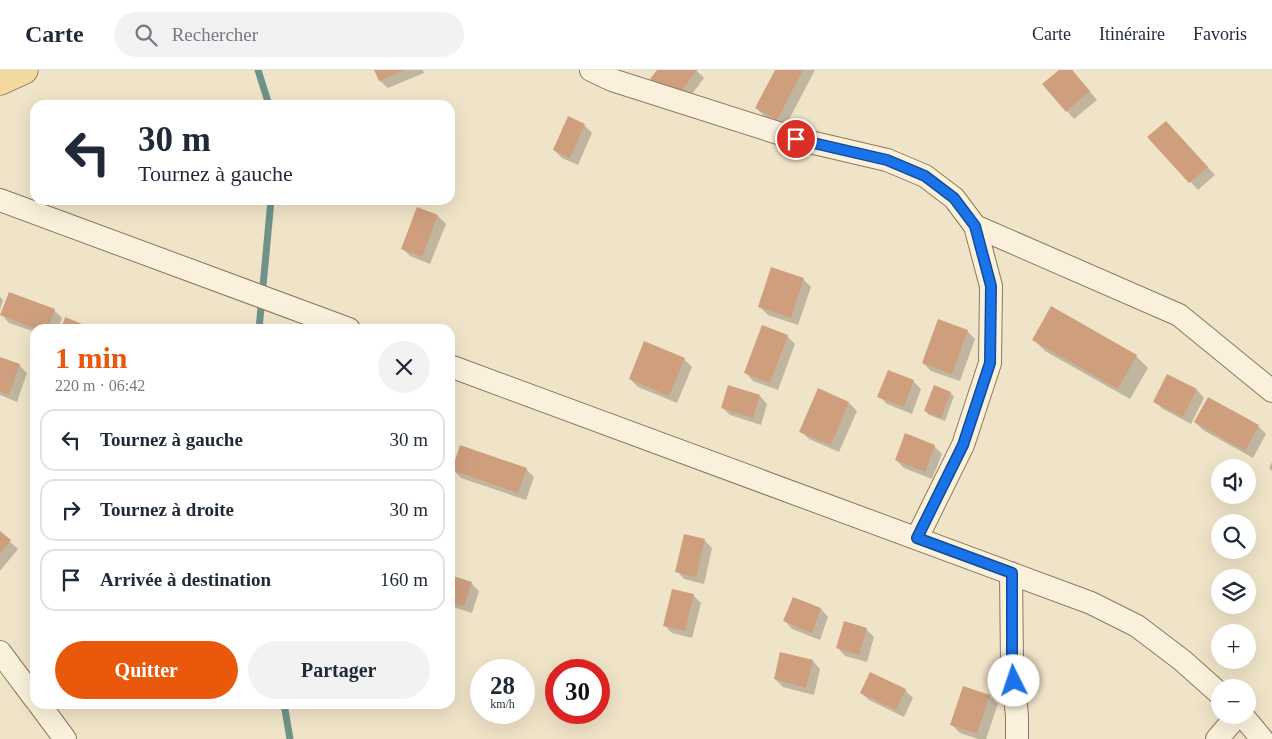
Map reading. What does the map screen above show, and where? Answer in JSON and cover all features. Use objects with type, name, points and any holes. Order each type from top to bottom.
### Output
[{"type":"main road","points":[[0,80],[24,70]]},
{"type":"street","points":[[591,70],[612,80],[796,139],[887,160],[925,176],[954,198],[975,226],[991,286],[990,363],[963,445],[917,538]]},
{"type":"street","points":[[0,200],[335,324]]},
{"type":"street","points":[[975,226],[1179,314],[1272,391]]},
{"type":"street","points":[[455,368],[1091,603],[1137,626],[1183,661],[1211,686]]},
{"type":"street","points":[[1012,573],[1012,664],[1018,716],[1017,739]]},
{"type":"street","points":[[0,652],[30,692]]},
{"type":"street","points":[[43,709],[64,738]]},
{"type":"street","points":[[1217,739],[1230,724]]},
{"type":"street","points":[[1250,724],[1262,739]]},
{"type":"building","points":[[374,70],[405,70],[379,81]]},
{"type":"building","points":[[657,70],[697,70],[676,98],[650,79]]},
{"type":"building","points":[[775,70],[803,70],[777,120],[755,108]]},
{"type":"building","points":[[1059,70],[1072,70],[1090,91],[1066,112],[1042,84]]},
{"type":"building","points":[[568,116],[585,124],[570,158],[553,150]]},
{"type":"building","points":[[1166,121],[1208,167],[1189,183],[1147,137]]},
{"type":"building","points":[[417,207],[438,215],[422,257],[401,249]]},
{"type":"building","points":[[771,267],[804,278],[791,318],[758,307]]},
{"type":"building","points":[[9,292],[55,309],[50,324],[30,324],[30,327],[0,315]]},
{"type":"building","points":[[1051,306],[1137,355],[1118,389],[1032,340]]},
{"type":"building","points":[[65,317],[82,324],[63,324]]},
{"type":"building","points":[[938,319],[968,330],[952,374],[922,363]]},
{"type":"building","points":[[762,325],[788,335],[770,383],[744,373]]},
{"type":"building","points":[[644,341],[685,358],[669,396],[629,379]]},
{"type":"building","points":[[0,357],[20,364],[9,395],[0,391]]},
{"type":"building","points":[[888,370],[914,380],[904,407],[877,397]]},
{"type":"building","points":[[1167,374],[1197,389],[1183,417],[1153,402]]},
{"type":"building","points":[[728,385],[760,395],[753,418],[721,408]]},
{"type":"building","points":[[934,385],[951,392],[941,418],[924,411]]},
{"type":"building","points":[[818,388],[849,402],[831,445],[799,432]]},
{"type":"building","points":[[1208,397],[1259,425],[1245,451],[1194,422]]},
{"type":"building","points":[[905,433],[935,445],[925,472],[895,460]]},
{"type":"building","points":[[460,445],[527,468],[518,493],[455,471],[455,461]]},
{"type":"building","points":[[0,531],[11,540],[0,554]]},
{"type":"building","points":[[684,534],[705,539],[696,577],[675,572]]},
{"type":"building","points":[[455,577],[472,582],[464,606],[455,603]]},
{"type":"building","points":[[672,589],[694,594],[685,631],[663,626]]},
{"type":"building","points":[[793,597],[821,608],[812,633],[783,621]]},
{"type":"building","points":[[844,621],[867,628],[859,655],[836,648]]},
{"type":"building","points":[[780,652],[813,660],[806,688],[774,679]]},
{"type":"building","points":[[870,672],[906,689],[896,710],[860,693]]},
{"type":"building","points":[[963,686],[990,695],[977,734],[950,725]]},
{"type":"waterway","points":[[258,70],[267,100]]},
{"type":"waterway","points":[[259,324],[271,205]]},
{"type":"waterway","points":[[285,709],[290,739]]},
{"type":"route","points":[[796,139],[887,160],[925,176],[954,198],[975,226],[991,286],[990,363],[963,445],[917,538],[1012,573],[1012,664],[1014,681]]}]
